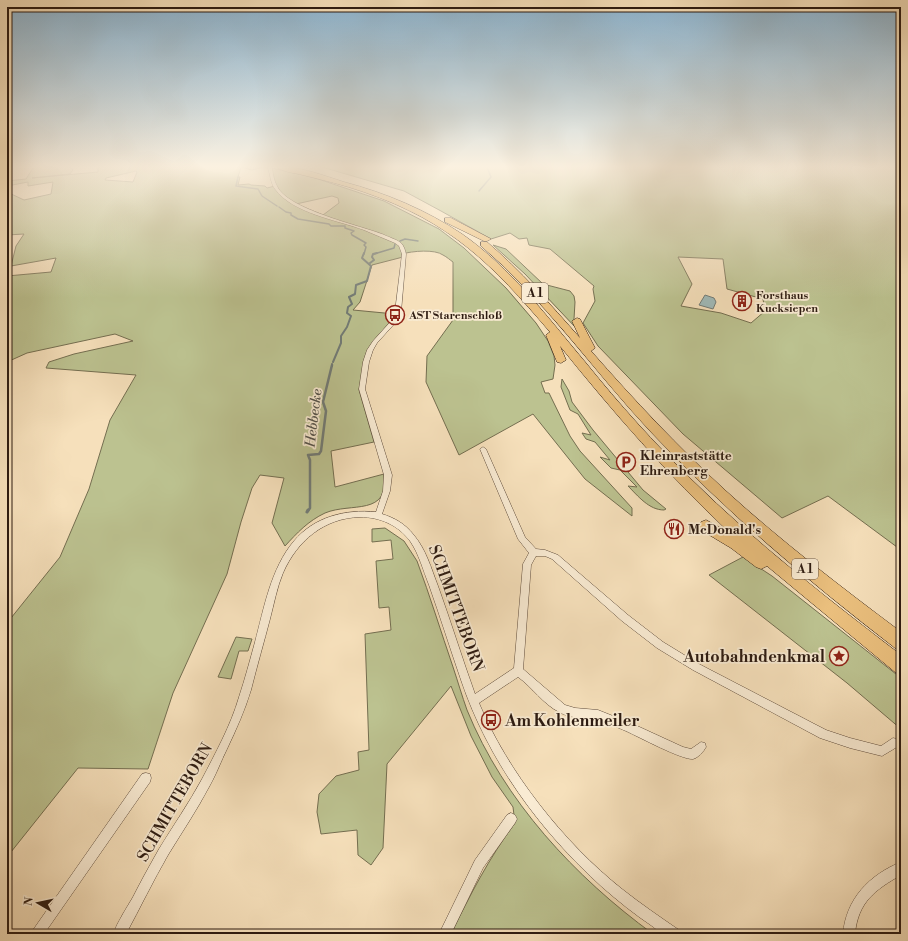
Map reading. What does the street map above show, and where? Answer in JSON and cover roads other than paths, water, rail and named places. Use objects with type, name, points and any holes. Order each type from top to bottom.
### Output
[{"type":"highway","name":"A 1","points":[[417,211],[446,227],[490,261],[527,300],[627,419],[691,488],[773,564],[901,666]]},
{"type":"highway","name":"A 1","points":[[431,211],[459,226],[518,274],[602,371],[665,440],[714,489],[765,535],[826,586],[901,642]]},
{"type":"highway","points":[[459,226],[487,240]]},
{"type":"highway","points":[[577,321],[602,371]]},
{"type":"highway","points":[[548,325],[561,360]]},
{"type":"highway","points":[[706,526],[736,544],[819,602]]},
{"type":"street","points":[[311,211],[365,229],[397,242],[403,248],[404,254],[398,312],[394,321],[375,342],[370,350],[366,362],[362,388],[388,475],[389,485],[387,494],[378,516]]},
{"type":"street","points":[[483,450],[522,539],[534,552],[545,553],[554,557],[625,618],[660,645],[696,667],[824,734],[850,743],[882,751],[893,743]]},
{"type":"street","name":"SCHMITTEBORN","points":[[119,934],[159,860],[205,784],[232,728],[244,698],[278,576],[291,550],[305,534],[331,519],[348,515],[366,514],[378,516],[400,526],[417,544],[481,719],[506,765],[529,798],[564,841],[611,888],[656,923],[675,934]]},
{"type":"street","points":[[518,671],[527,564],[534,552]]},
{"type":"street","points":[[474,700],[518,671]]},
{"type":"street","points":[[518,671],[528,677],[559,706],[568,712],[595,714],[622,724],[682,752],[693,754],[701,747]]},
{"type":"street","points":[[37,934],[146,778]]},
{"type":"street","points":[[445,934],[479,864],[511,819]]},
{"type":"street","points":[[849,934],[852,915],[859,901],[877,882],[901,868]]},
{"type":"water","points":[[705,295],[714,298],[716,302],[713,309],[699,305]]},
{"type":"waterway","name":"Hebbecke","points":[[284,211],[291,213],[291,215],[298,219],[329,224],[331,226],[345,226],[345,228],[354,231],[351,233],[352,235],[366,243],[364,245],[366,247],[364,254]]},
{"type":"waterway","points":[[400,241],[405,239],[418,241]]},
{"type":"waterway","points":[[374,254],[394,248],[395,244]]},
{"type":"waterway","name":"Hebbecke","points":[[333,362],[341,343],[341,336],[347,327],[351,316],[347,313],[348,307],[352,304],[349,297],[355,294],[356,285],[367,281],[371,266],[362,258],[364,253]]},
{"type":"waterway","points":[[370,263],[374,260],[372,257],[373,254],[377,253]]},
{"type":"waterway","name":"Hebbecke","points":[[308,511],[310,508],[310,460],[308,455],[319,454],[321,451],[326,411],[323,402],[332,365]]},
{"type":"place","name":"Forsthaus Kucksiepen","points":[[742,301]]},
{"type":"place","name":"AST Starenschloß","points":[[395,315]]},
{"type":"place","name":"Kleinraststätte Ehrenberg","points":[[626,462]]},
{"type":"place","name":"McDonald's","points":[[674,529]]},
{"type":"place","name":"Autobahndenkmal","points":[[839,656]]},
{"type":"place","name":"Am Kohlenmeiler","points":[[491,720]]}]
